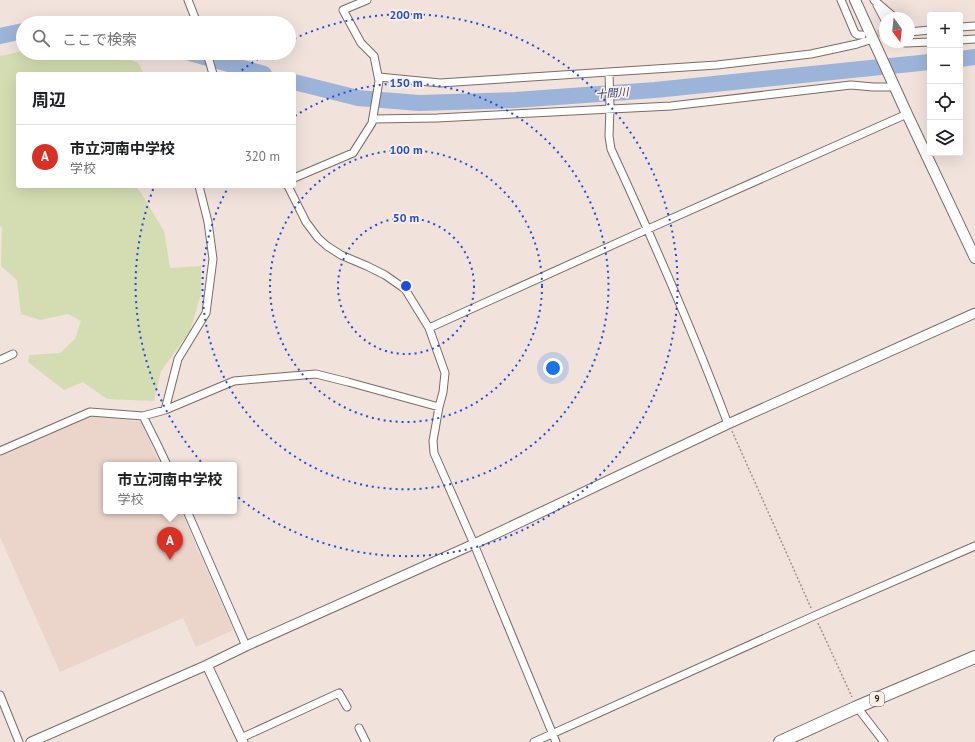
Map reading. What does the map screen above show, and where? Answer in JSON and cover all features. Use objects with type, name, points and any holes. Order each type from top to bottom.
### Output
[{"type":"highway","name":"9","points":[[780,742],[857,707],[975,657]]},
{"type":"main road","points":[[856,0],[907,114],[975,258]]},
{"type":"street","points":[[188,0],[194,16]]},
{"type":"street","points":[[296,177],[353,152],[372,123],[379,79],[374,56],[361,43],[343,10],[367,0]]},
{"type":"street","points":[[842,0],[855,33],[858,35],[862,34]]},
{"type":"street","points":[[874,0],[888,12]]},
{"type":"street","points":[[874,0],[881,12]]},
{"type":"street","points":[[963,27],[975,26]]},
{"type":"street","points":[[915,30],[919,31]]},
{"type":"street","points":[[915,31],[927,30]]},
{"type":"street","points":[[963,40],[975,39]]},
{"type":"street","points":[[915,43],[927,42]]},
{"type":"street","points":[[379,79],[440,84],[609,75],[717,65],[810,54],[857,44],[875,43]]},
{"type":"street","points":[[209,60],[212,72]]},
{"type":"street","points":[[609,75],[609,136],[611,149],[648,229],[707,369],[728,424]]},
{"type":"street","points":[[374,116],[437,118],[671,106],[852,85],[873,87],[893,83]]},
{"type":"street","points":[[429,328],[907,114]]},
{"type":"street","points":[[165,410],[178,359],[206,313],[213,259],[208,222],[200,188]]},
{"type":"street","points":[[289,188],[306,222],[318,238],[341,255],[385,275],[405,289],[429,328],[445,373],[443,392],[433,441],[434,454],[474,544],[556,742]]},
{"type":"street","points":[[31,742],[207,665],[246,646],[474,544],[728,424],[975,313]]},
{"type":"street","points":[[0,360],[13,354]]},
{"type":"street","points":[[0,451],[90,412],[143,416],[165,410],[234,381],[316,374],[439,407]]},
{"type":"street","points":[[143,416],[166,462]]},
{"type":"street","points":[[188,514],[246,646]]},
{"type":"street","points":[[534,742],[814,616],[975,546]]},
{"type":"street","points":[[207,665],[242,740],[340,693],[347,707]]},
{"type":"street","points":[[0,694],[19,742]]},
{"type":"street","points":[[857,707],[884,742]]},
{"type":"street","points":[[359,728],[366,742]]},
{"type":"path","points":[[728,424],[814,616],[857,707]]},
{"type":"shaded area","points":[[92,415],[141,422],[159,462],[103,462],[103,514],[182,514],[233,630],[196,647],[183,618],[60,672],[0,537],[0,456]]},
{"type":"green space","points":[[16,53],[16,60],[131,60],[138,63],[143,72],[16,72],[16,188],[137,188],[164,231],[170,268],[201,266],[201,294],[190,331],[161,371],[154,401],[107,399],[83,382],[64,390],[28,362],[29,355],[60,353],[75,339],[81,321],[68,314],[40,320],[21,314],[17,280],[1,266],[0,56]]},
{"type":"waterway","name":"十間川","points":[[0,36],[16,33]]},
{"type":"waterway","name":"十間川","points":[[963,59],[975,57]]},
{"type":"waterway","name":"十間川","points":[[215,60],[257,72]]},
{"type":"waterway","name":"十間川","points":[[296,82],[358,98],[419,103],[515,100],[655,90],[927,62]]},
{"type":"tunnel","points":[[867,34],[879,33]]},
{"type":"place","name":"市立河南中学校","points":[[170,560]]}]
